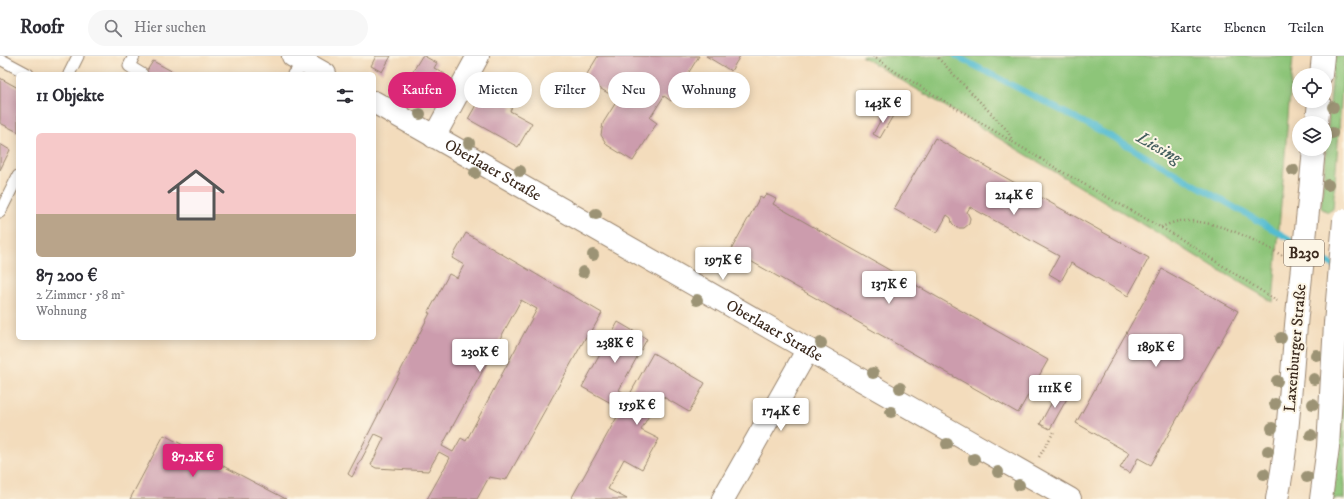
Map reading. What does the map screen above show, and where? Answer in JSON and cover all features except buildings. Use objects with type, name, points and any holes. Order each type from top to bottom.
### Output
[{"type":"main road","points":[[434,137],[478,56]]},
{"type":"main road","points":[[1322,68],[1323,56]]},
{"type":"main road","name":"Oberlaaer Straße","points":[[376,103],[1070,499]]},
{"type":"main road","name":"Laxenburger Straße","points":[[1277,499],[1282,472],[1290,405],[1313,156]]},
{"type":"main road","name":"B230","points":[[1321,499],[1338,381],[1335,324],[1344,219]]},
{"type":"main road","points":[[724,499],[808,349]]},
{"type":"lane","points":[[70,72],[78,56]]},
{"type":"lane","points":[[0,59],[24,72]]},
{"type":"lane","points":[[129,65],[139,72]]},
{"type":"lane","points":[[0,212],[16,180]]},
{"type":"path","points":[[873,56],[896,72],[1066,174],[1178,237],[1298,310]]},
{"type":"path","points":[[938,58],[1007,130],[1013,142]]},
{"type":"path","points":[[1160,227],[1181,221],[1214,224],[1259,243],[1285,258]]},
{"type":"path","points":[[1038,460],[1055,430]]},
{"type":"green space","points":[[861,56],[1293,56],[1273,302]]},
{"type":"green space","points":[[1334,56],[1344,56],[1333,209],[1328,212],[1321,208],[1325,156],[1332,156],[1332,116],[1329,116],[1330,108],[1332,108]]},
{"type":"green space","points":[[1344,394],[1344,499],[1331,499],[1343,397]]},
{"type":"waterway","name":"Liesing","points":[[956,56],[1114,138],[1300,245]]},
{"type":"waterway","name":"Liesing","points":[[1308,250],[1336,267]]}]
